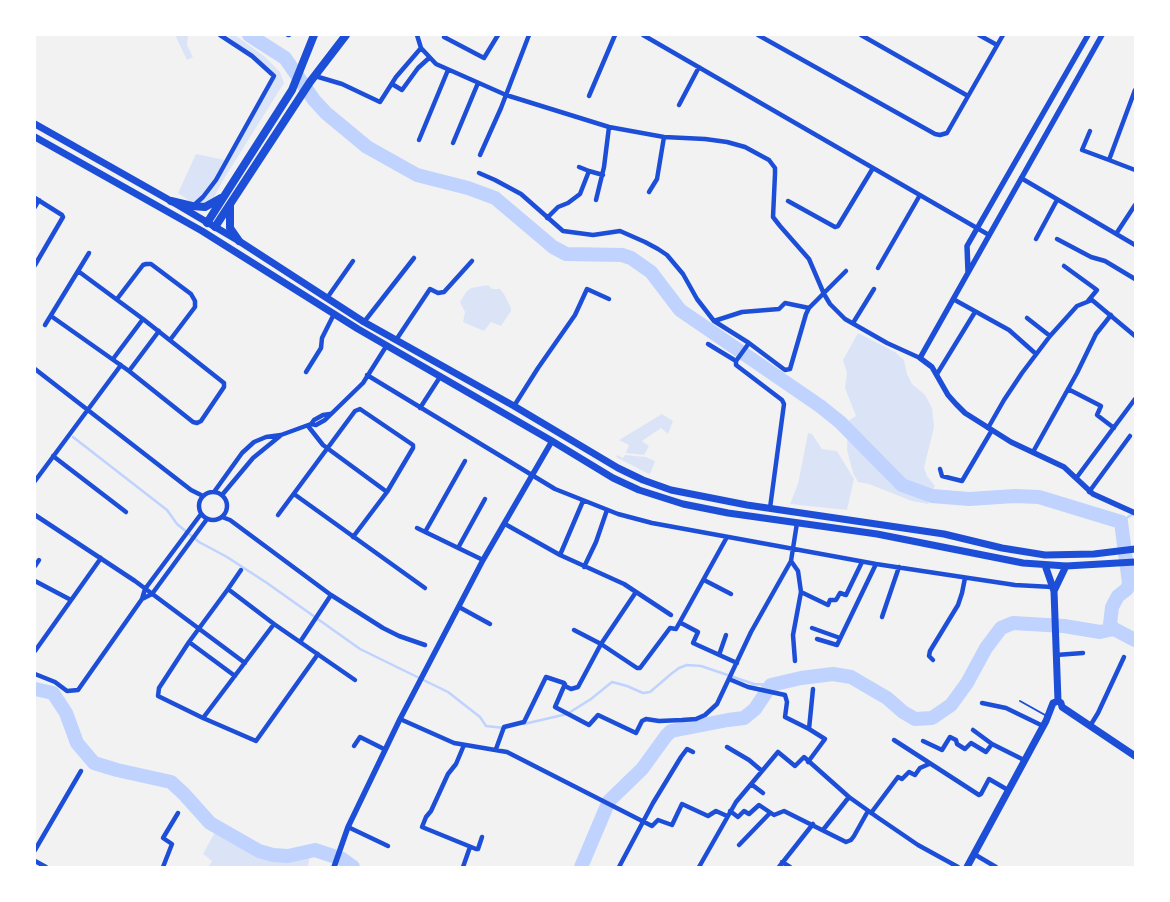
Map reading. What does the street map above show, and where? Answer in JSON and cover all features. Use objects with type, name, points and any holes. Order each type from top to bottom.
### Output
[{"type":"highway","points":[[207,223],[292,90],[314,35]]},
{"type":"highway","points":[[215,228],[312,79],[346,35]]},
{"type":"highway","points":[[170,201],[205,207],[223,197]]},
{"type":"highway","points":[[231,202],[229,214],[230,228],[239,241]]},
{"type":"main road","points":[[35,124],[239,241],[364,322],[638,478],[670,490],[729,502],[944,534],[1002,548],[1045,555],[1085,555],[1135,550]]},
{"type":"main road","points":[[35,137],[202,231],[386,345],[613,478],[639,490],[683,504],[728,513],[877,534],[1023,562],[1066,566],[1135,562]]},
{"type":"main road","points":[[202,231],[207,223]]},
{"type":"main road","points":[[210,236],[215,228]]},
{"type":"main road","points":[[334,314],[339,305]]},
{"type":"main road","points":[[728,513],[732,510],[733,506],[729,502]]},
{"type":"main road","points":[[746,516],[744,512],[747,505]]},
{"type":"main road","points":[[967,867],[1045,721],[1050,719],[1057,706],[1053,589],[1045,565]]},
{"type":"main road","points":[[1053,589],[1066,566]]},
{"type":"main road","points":[[1057,706],[1135,756]]},
{"type":"street","points":[[192,206],[216,180],[274,76],[252,56],[220,35]]},
{"type":"street","points":[[417,35],[421,48],[436,64],[506,95],[609,127],[664,137],[727,142],[745,147],[769,160],[775,168],[775,221],[802,249],[812,264],[824,294],[836,312],[853,324],[927,362],[956,404],[990,429],[1064,467],[1089,492],[1133,512]]},
{"type":"street","points":[[444,37],[484,58],[498,35]]},
{"type":"street","points":[[480,155],[529,35]]},
{"type":"street","points":[[589,96],[615,35]]},
{"type":"street","points":[[643,35],[989,235]]},
{"type":"street","points":[[861,35],[968,96]]},
{"type":"street","points":[[979,35],[997,45]]},
{"type":"street","points":[[761,36],[934,134],[940,135],[947,132],[1003,35]]},
{"type":"street","points":[[968,272],[967,246],[1088,35]]},
{"type":"street","points":[[920,358],[1102,35]]},
{"type":"street","points":[[312,79],[342,84],[380,102],[408,62],[421,48]]},
{"type":"street","points":[[392,84],[402,90],[418,68],[429,58]]},
{"type":"street","points":[[678,105],[699,67]]},
{"type":"street","points":[[418,140],[448,70]]},
{"type":"street","points":[[453,143],[478,83]]},
{"type":"street","points":[[1109,160],[1135,90]]},
{"type":"street","points":[[596,200],[609,127]]},
{"type":"street","points":[[1090,131],[1082,150],[1135,170]]},
{"type":"street","points":[[649,192],[657,178],[664,137]]},
{"type":"street","points":[[579,167],[601,174]]},
{"type":"street","points":[[788,200],[835,227],[838,226],[873,168]]},
{"type":"street","points":[[547,218],[558,207],[575,199],[584,187],[591,171]]},
{"type":"street","points":[[479,173],[522,194],[563,231],[593,235],[620,231],[645,242],[667,256],[684,274],[697,299],[715,322],[785,370],[788,370],[809,308],[846,271]]},
{"type":"street","points":[[1021,178],[1135,245]]},
{"type":"street","points":[[878,268],[920,195]]},
{"type":"street","points":[[35,207],[37,199],[63,217],[35,264]]},
{"type":"street","points":[[1036,239],[1057,200]]},
{"type":"street","points":[[1116,234],[1135,205]]},
{"type":"street","points":[[1057,239],[1091,257],[1104,261],[1135,279]]},
{"type":"street","points":[[45,326],[88,253]]},
{"type":"street","points":[[364,322],[414,258]]},
{"type":"street","points":[[328,298],[354,261]]},
{"type":"street","points":[[396,340],[430,289],[439,293],[444,292],[472,261]]},
{"type":"street","points":[[117,299],[143,265],[146,264],[151,264],[191,294],[196,301],[196,307],[170,340]]},
{"type":"street","points":[[940,469],[942,476],[962,482],[1004,400],[1036,354],[1077,306],[1090,301],[1097,290],[1064,266]]},
{"type":"street","points":[[52,316],[129,371],[193,422],[201,421],[224,387],[224,383],[170,340],[78,271]]},
{"type":"street","points":[[514,406],[575,315],[588,289],[609,299]]},
{"type":"street","points":[[853,324],[874,289]]},
{"type":"street","points":[[953,299],[1009,330],[1036,354]]},
{"type":"street","points":[[1090,301],[1111,315],[1135,336]]},
{"type":"street","points":[[715,322],[742,312],[779,309],[785,303],[809,308]]},
{"type":"street","points":[[936,374],[975,312]]},
{"type":"street","points":[[306,372],[321,348],[322,338],[334,314]]},
{"type":"street","points":[[1033,452],[1096,334],[1111,315]]},
{"type":"street","points":[[1027,318],[1050,336]]},
{"type":"street","points":[[113,359],[142,319]]},
{"type":"street","points":[[129,371],[159,332]]},
{"type":"street","points":[[748,343],[737,360],[738,367],[782,400],[784,406],[770,508]]},
{"type":"street","points":[[708,344],[737,360]]},
{"type":"street","points":[[214,492],[222,495],[227,504],[224,515],[217,520],[207,519],[201,514],[199,505],[201,498],[214,492],[242,453],[254,442],[312,424],[330,414],[348,399],[367,376],[386,345]]},
{"type":"street","points":[[35,480],[121,365]]},
{"type":"street","points":[[35,369],[201,498]]},
{"type":"street","points":[[367,376],[561,493],[608,510],[652,523],[862,562],[964,578],[1053,589]]},
{"type":"street","points":[[420,408],[440,377]]},
{"type":"street","points":[[1068,389],[1101,406],[1096,415],[1114,428]]},
{"type":"street","points":[[1076,477],[1135,399]]},
{"type":"street","points":[[278,516],[357,408],[413,444],[412,452],[387,492],[352,538]]},
{"type":"street","points":[[312,424],[315,437],[328,449],[387,492]]},
{"type":"street","points":[[222,495],[253,458],[281,435]]},
{"type":"street","points":[[1089,492],[1130,436]]},
{"type":"street","points":[[334,865],[348,827],[384,749],[483,560],[552,441]]},
{"type":"street","points":[[53,456],[126,512]]},
{"type":"street","points":[[424,532],[466,461]]},
{"type":"street","points":[[294,494],[352,538],[425,588]]},
{"type":"street","points":[[458,548],[485,499]]},
{"type":"street","points":[[560,555],[583,501]]},
{"type":"street","points":[[584,567],[608,510]]},
{"type":"street","points":[[35,674],[55,682],[67,691],[78,690],[142,598],[145,589],[201,514]]},
{"type":"street","points":[[35,515],[145,589],[244,664]]},
{"type":"street","points":[[224,515],[331,595],[383,628],[425,645]]},
{"type":"street","points":[[142,598],[152,594],[207,519]]},
{"type":"street","points":[[565,684],[554,706],[588,725],[598,715],[636,733],[642,721],[646,719],[659,721],[682,720],[705,715],[717,704],[751,632],[791,561],[797,523]]},
{"type":"street","points":[[505,524],[560,555],[614,579],[670,615]]},
{"type":"street","points":[[417,528],[483,560]]},
{"type":"street","points":[[574,630],[639,668],[648,659],[670,628],[676,629],[681,623],[727,537]]},
{"type":"street","points":[[35,651],[101,558]]},
{"type":"street","points":[[35,566],[39,560]]},
{"type":"street","points":[[791,561],[798,571],[801,592],[793,635],[795,661]]},
{"type":"street","points":[[801,592],[828,605],[830,600],[836,600],[840,593],[846,595],[862,562]]},
{"type":"street","points":[[817,639],[836,645],[876,564]]},
{"type":"street","points":[[882,617],[899,567]]},
{"type":"street","points":[[240,570],[188,642],[158,688],[159,698],[256,740],[318,654]]},
{"type":"street","points":[[933,660],[929,656],[930,650],[958,605],[964,578]]},
{"type":"street","points":[[35,580],[71,600]]},
{"type":"street","points":[[704,580],[731,594]]},
{"type":"street","points":[[228,588],[274,624],[356,680]]},
{"type":"street","points":[[496,749],[503,729],[524,722],[546,677],[565,684],[565,686],[571,689],[578,687],[600,644],[636,592]]},
{"type":"street","points":[[300,642],[331,595]]},
{"type":"street","points":[[459,607],[490,624]]},
{"type":"street","points":[[681,623],[698,632],[693,643],[737,663]]},
{"type":"street","points":[[204,718],[274,624]]},
{"type":"street","points":[[812,628],[840,638]]},
{"type":"street","points":[[719,655],[726,635]]},
{"type":"street","points":[[188,642],[235,676]]},
{"type":"street","points":[[1056,655],[1083,653]]},
{"type":"street","points":[[1090,726],[1124,658]]},
{"type":"street","points":[[730,678],[748,687],[772,692],[787,698],[785,717],[825,739],[808,762]]},
{"type":"street","points":[[809,729],[813,689]]},
{"type":"street","points":[[982,703],[1006,708],[1045,721]]},
{"type":"street","points":[[400,719],[454,743],[507,752],[652,826],[658,820],[672,824],[682,804],[708,816],[716,811],[727,816]]},
{"type":"street","points":[[973,730],[992,744],[1024,760]]},
{"type":"street","points":[[354,746],[360,736],[384,749]]},
{"type":"street","points":[[923,741],[942,750],[950,737],[965,749],[971,743],[986,752],[992,744]]},
{"type":"street","points":[[894,740],[979,795],[989,779],[1008,790]]},
{"type":"street","points":[[464,745],[456,764],[448,774],[422,827],[478,849],[482,837]]},
{"type":"street","points":[[727,746],[762,771]]},
{"type":"street","points":[[619,867],[685,751],[687,749],[693,752]]},
{"type":"street","points":[[702,866],[730,811],[778,752],[795,766],[802,757],[848,797],[869,812],[918,845],[958,867]]},
{"type":"street","points":[[730,811],[738,817],[744,811],[750,814],[759,805],[774,815],[784,811],[848,842],[869,812],[898,777],[902,779],[909,772],[914,775],[920,768],[929,764]]},
{"type":"street","points":[[35,850],[81,771]]},
{"type":"street","points":[[751,784],[763,793]]},
{"type":"street","points":[[823,830],[848,797]]},
{"type":"street","points":[[163,867],[172,844],[163,838],[178,813]]},
{"type":"street","points":[[739,845],[770,813]]},
{"type":"street","points":[[779,867],[813,824]]},
{"type":"street","points":[[348,827],[388,846]]},
{"type":"street","points":[[463,867],[470,847]]},
{"type":"street","points":[[974,854],[996,867]]},
{"type":"street","points":[[35,861],[46,867]]},
{"type":"street","points":[[782,862],[790,867]]},
{"type":"lane","points":[[1020,701],[1045,721]]},
{"type":"shaded area","points":[[175,35],[188,35],[187,45],[193,57],[187,60]]},
{"type":"shaded area","points":[[227,35],[235,35],[264,56],[280,72],[284,83],[213,199],[205,206],[197,206],[178,193],[196,154],[225,160],[272,76]]},
{"type":"shaded area","points":[[488,285],[492,289],[500,289],[511,311],[501,326],[491,322],[484,331],[463,322],[465,312],[460,302],[471,288]]},
{"type":"shaded area","points":[[858,333],[895,352],[904,360],[907,374],[912,384],[925,395],[932,408],[934,427],[924,468],[927,476],[935,486],[928,504],[912,501],[869,484],[858,482],[853,473],[847,450],[848,421],[856,416],[845,388],[847,373],[843,360]]},
{"type":"shaded area","points":[[662,414],[673,421],[668,434],[661,428],[642,441],[649,446],[644,455],[626,453],[629,445],[619,440]]},
{"type":"shaded area","points":[[808,433],[812,434],[822,449],[837,451],[854,479],[847,510],[790,504],[798,484]]},
{"type":"shaded area","points":[[617,455],[623,458],[625,455],[646,457],[655,461],[650,474],[616,457]]},
{"type":"shaded area","points":[[215,832],[269,858],[310,854],[308,867],[208,867],[212,861],[203,854]]},
{"type":"waterway","points":[[249,35],[285,58],[314,100],[326,113],[367,147],[417,175],[468,188],[495,198],[553,247],[566,254],[622,255],[631,258],[651,272],[680,310],[820,406],[840,422],[902,485],[932,496],[969,499],[1015,496],[1039,497],[1121,522],[1129,583],[1127,589],[1118,596],[1112,607],[1110,624],[1114,629],[1135,640]]},
{"type":"waterway","points":[[73,437],[167,510],[177,524],[199,542],[227,557],[267,583],[360,649],[448,692],[480,717],[486,726],[504,728]]},
{"type":"waterway","points":[[1121,522],[1134,513]]},
{"type":"waterway","points":[[581,867],[609,801],[642,769],[671,731],[744,718],[755,709],[771,685],[801,678],[833,674],[851,677],[887,698],[903,712],[915,719],[932,718],[951,705],[967,683],[986,648],[1001,628],[1013,623],[1064,626],[1100,632],[1114,629]]},
{"type":"waterway","points":[[524,724],[567,714],[591,699],[612,682],[643,693],[650,692],[679,668],[687,665],[701,666],[754,684],[771,685]]},
{"type":"waterway","points":[[35,689],[53,693],[66,713],[77,743],[94,763],[171,782],[210,823],[259,851],[273,855],[288,856],[315,850],[342,859],[353,867]]}]
